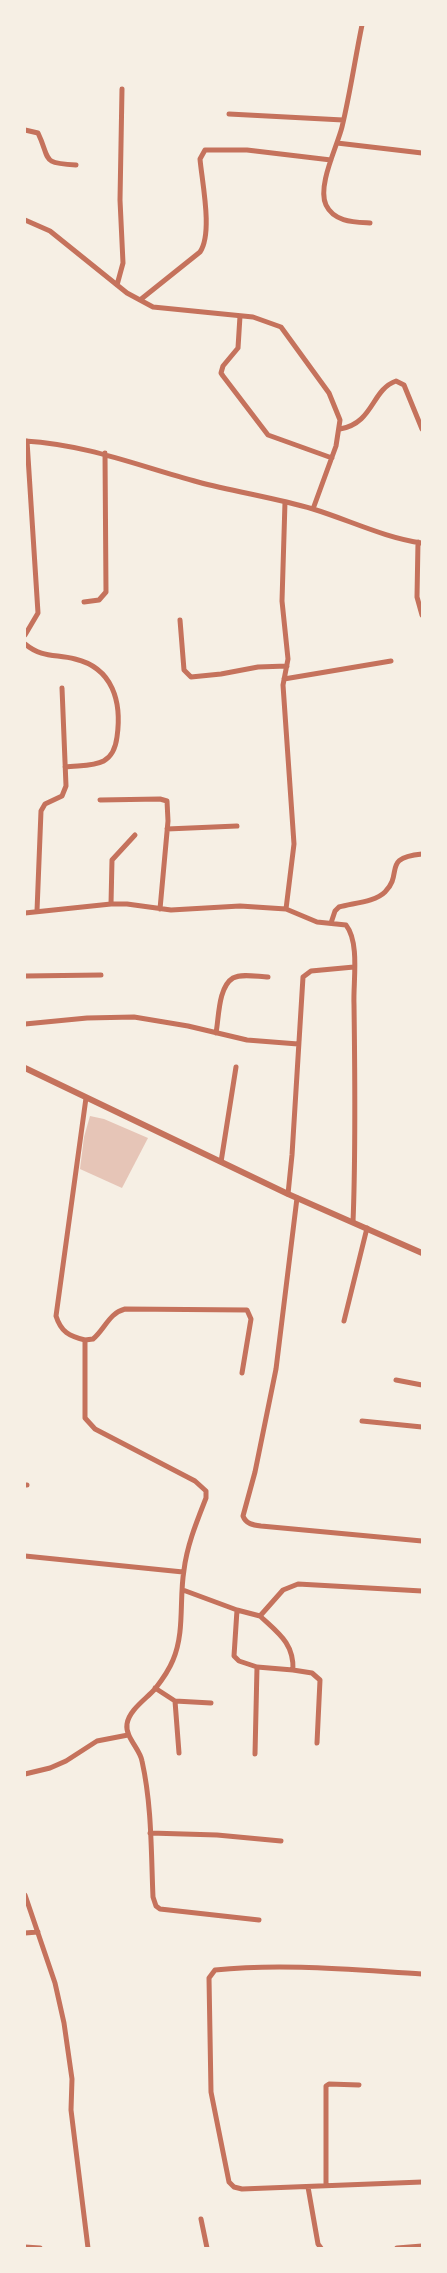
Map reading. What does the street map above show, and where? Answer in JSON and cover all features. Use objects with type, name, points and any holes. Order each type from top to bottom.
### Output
[{"type":"street","points":[[362,25],[343,120],[324,188],[326,206],[339,218],[348,221],[370,223]]},
{"type":"street","points":[[117,285],[124,263],[120,200],[122,89]]},
{"type":"street","points":[[228,114],[343,120]]},
{"type":"street","points":[[25,130],[38,133],[44,155],[49,161],[56,164],[76,165]]},
{"type":"street","points":[[337,143],[422,153]]},
{"type":"street","points":[[140,300],[200,252],[205,245],[206,229],[200,159],[205,150],[247,150],[331,160]]},
{"type":"street","points":[[25,220],[50,231],[117,285],[153,307],[269,321],[286,332],[333,401],[340,420],[340,429],[332,458],[313,510]]},
{"type":"street","points":[[240,316],[238,348],[223,366],[221,372],[223,376],[268,435],[332,458]]},
{"type":"street","points":[[340,429],[353,427],[360,422],[387,386],[396,381],[404,385],[422,429]]},
{"type":"street","points":[[25,635],[26,627],[38,613],[26,441],[65,445],[105,453],[201,483],[285,502],[420,542],[417,597],[422,615]]},
{"type":"street","points":[[84,602],[100,600],[106,592],[105,453]]},
{"type":"street","points":[[285,502],[282,601],[288,654],[284,679],[294,844],[286,909]]},
{"type":"street","points":[[180,620],[184,670],[191,677],[258,667],[287,666]]},
{"type":"street","points":[[25,644],[41,654],[76,659],[91,664],[107,677],[114,689],[118,708],[118,734],[113,754],[100,763],[65,767]]},
{"type":"street","points":[[284,679],[391,661]]},
{"type":"street","points":[[37,912],[41,811],[44,804],[59,798],[64,793],[62,688]]},
{"type":"street","points":[[100,800],[164,799],[168,804],[160,908]]},
{"type":"street","points":[[167,829],[237,826]]},
{"type":"street","points":[[111,904],[112,860],[135,835]]},
{"type":"street","points":[[331,923],[335,911],[340,907],[378,897],[385,893],[400,859],[404,856],[422,854]]},
{"type":"street","points":[[25,913],[111,904],[127,904],[171,910],[240,906],[286,909],[317,922],[346,926],[350,930],[354,967],[357,1107],[352,1222]]},
{"type":"street","points":[[288,1194],[304,977],[311,971],[354,967]]},
{"type":"street","points":[[25,976],[101,975]]},
{"type":"street","points":[[216,1034],[223,992],[229,982],[234,978],[244,976],[268,978]]},
{"type":"street","points":[[25,1024],[87,1018],[134,1017],[188,1026],[247,1040],[298,1044]]},
{"type":"street","points":[[221,1162],[236,1067]]},
{"type":"street","points":[[25,1068],[288,1194],[422,1253]]},
{"type":"street","points":[[86,1098],[56,1316],[63,1331],[69,1336],[85,1340],[94,1339],[111,1316],[117,1311],[125,1309],[247,1310],[251,1319],[242,1373]]},
{"type":"street","points":[[297,1198],[276,1369],[256,1472],[243,1516],[245,1521],[250,1524],[261,1526],[422,1541]]},
{"type":"street","points":[[344,1321],[367,1228]]},
{"type":"street","points":[[85,1340],[84,1412],[88,1423],[95,1429],[195,1480],[206,1491],[206,1498],[187,1551],[183,1572],[178,1642],[174,1659],[155,1688],[130,1716],[126,1726],[128,1735],[139,1751],[142,1761],[150,1833],[153,1897],[156,1906],[160,1909],[259,1920]]},
{"type":"street","points":[[396,1380],[422,1385]]},
{"type":"street","points":[[362,1421],[422,1427]]},
{"type":"street","points":[[25,1556],[183,1572]]},
{"type":"street","points":[[260,1616],[283,1590],[298,1584],[422,1591]]},
{"type":"street","points":[[183,1590],[260,1616],[281,1636],[293,1652],[293,1670]]},
{"type":"street","points":[[238,1610],[234,1656],[239,1661],[257,1667],[312,1673],[320,1680],[317,1743]]},
{"type":"street","points":[[255,1754],[257,1667]]},
{"type":"street","points":[[155,1688],[175,1701],[211,1703]]},
{"type":"street","points":[[175,1701],[179,1753]]},
{"type":"street","points":[[25,1774],[50,1768],[66,1761],[97,1741],[128,1735]]},
{"type":"street","points":[[150,1833],[217,1835],[281,1841]]},
{"type":"street","points":[[25,1896],[55,1984],[68,2047],[72,2079],[73,2125],[88,2248]]},
{"type":"street","points":[[25,1933],[38,1932]]},
{"type":"street","points":[[422,1974],[346,1968],[215,1970],[209,1978],[211,2092],[229,2182],[234,2187],[242,2189],[308,2187],[326,2184],[422,2182]]},
{"type":"street","points":[[326,2184],[326,2086],[329,2084],[359,2085]]},
{"type":"street","points":[[308,2187],[318,2244],[321,2248]]},
{"type":"street","points":[[201,2219],[207,2248]]},
{"type":"street","points":[[396,2248],[422,2246]]},
{"type":"street","points":[[25,2247],[40,2248]]},
{"type":"building","points":[[90,1116],[104,1119],[148,1138],[122,1188],[80,1169],[84,1137]]}]
